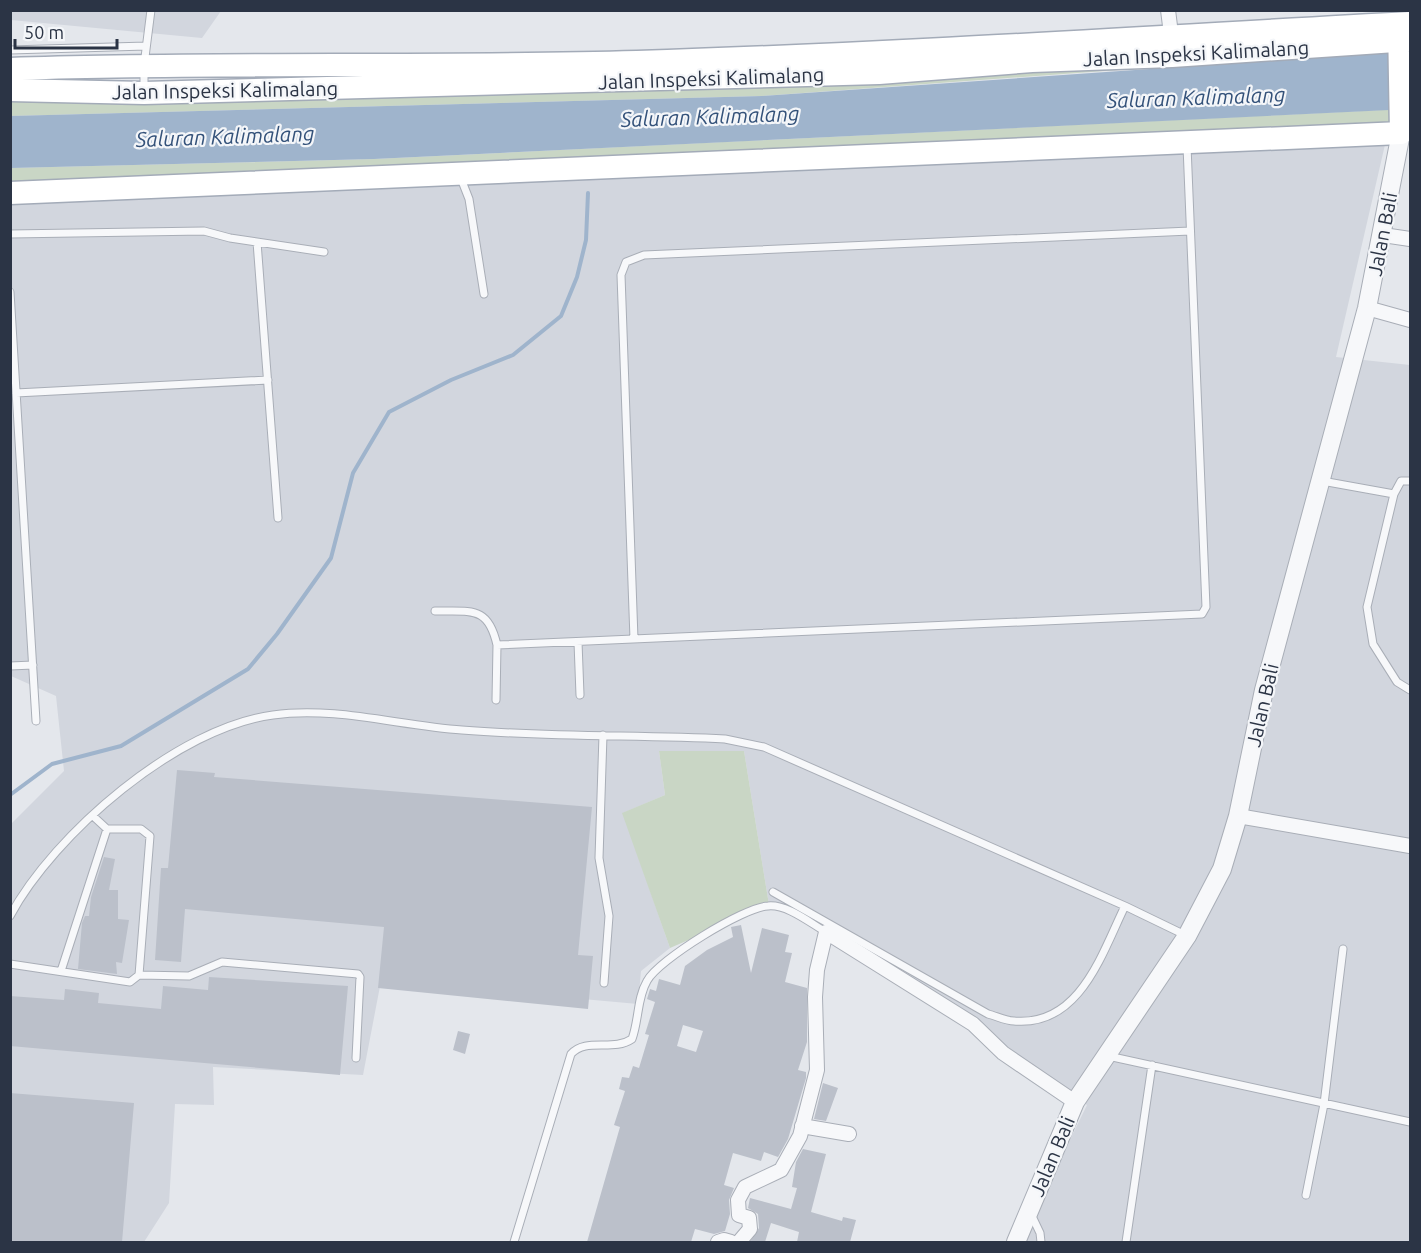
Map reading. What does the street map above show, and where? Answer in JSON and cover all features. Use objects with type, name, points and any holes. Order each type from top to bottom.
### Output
[{"type":"main road","name":"Jalan Inspeksi Kalimalang","points":[[10,90],[144,93],[310,89],[634,71],[880,63],[1031,53],[1404,36]]},
{"type":"main road","points":[[10,193],[1187,141],[1405,129],[1404,36]]},
{"type":"main road","name":"Jalan Inspeksi Kalimalang","points":[[10,69],[145,55],[310,65],[634,71]]},
{"type":"main road","points":[[310,65],[310,89]]},
{"type":"street","points":[[1168,10],[1172,46]]},
{"type":"street","name":"Jalan Bali","points":[[1016,1240],[1075,1102],[1187,936],[1208,900],[1222,869],[1238,816],[1264,690],[1367,308],[1405,129]]},
{"type":"street","points":[[1383,235],[1410,239]]},
{"type":"street","points":[[1367,308],[1410,320]]},
{"type":"street","points":[[1238,816],[1410,846]]},
{"type":"street","points":[[739,1242],[750,1229],[749,1218],[737,1212],[740,1196],[749,1183],[770,1177],[786,1164],[802,1126],[817,1070],[815,997],[817,970],[826,932],[973,1024],[1003,1053],[1075,1102]]},
{"type":"street","points":[[802,1126],[849,1134]]},
{"type":"street","points":[[718,1242],[724,1240],[731,1242]]},
{"type":"lane","points":[[144,93],[145,55],[151,10]]},
{"type":"lane","points":[[10,50],[145,55]]},
{"type":"lane","points":[[497,645],[1202,614],[1206,607],[1187,141]]},
{"type":"lane","points":[[459,173],[469,199],[483,294]]},
{"type":"lane","points":[[10,234],[204,231],[324,252]]},
{"type":"lane","points":[[634,639],[621,275],[626,262],[644,255],[1190,231]]},
{"type":"lane","points":[[257,242],[278,518]]},
{"type":"lane","points":[[10,292],[36,721]]},
{"type":"lane","points":[[16,393],[267,380]]},
{"type":"lane","points":[[1322,481],[1394,494]]},
{"type":"lane","points":[[1410,481],[1401,481],[1394,494],[1367,607],[1373,644],[1397,682],[1410,690]]},
{"type":"lane","points":[[435,611],[483,615],[489,620],[497,645],[496,700]]},
{"type":"lane","points":[[578,642],[580,695]]},
{"type":"lane","points":[[10,666],[33,666]]},
{"type":"lane","points":[[10,916],[30,884],[113,795],[190,744],[238,723],[272,715],[308,712],[463,730],[725,739],[764,747],[1125,906],[1187,936]]},
{"type":"lane","points":[[603,735],[599,858],[609,916],[604,983]]},
{"type":"lane","points":[[93,816],[107,829],[141,829],[150,836],[140,975]]},
{"type":"lane","points":[[61,971],[107,829]]},
{"type":"lane","points":[[773,892],[988,1014],[1014,1022],[1043,1019],[1067,1005],[1084,988],[1125,906]]},
{"type":"lane","points":[[514,1242],[571,1054],[576,1048],[584,1045],[614,1047],[624,1045],[632,1039],[642,992],[652,973],[674,955],[758,908],[776,906],[826,932]]},
{"type":"lane","points":[[1306,1195],[1324,1104],[1343,949]]},
{"type":"lane","points":[[10,964],[130,982],[140,975],[189,976],[222,962],[360,975],[356,1058]]},
{"type":"lane","points":[[1105,1055],[1410,1122]]},
{"type":"lane","points":[[1126,1242],[1152,1065]]},
{"type":"lane","points":[[1029,1210],[1040,1233],[1041,1242]]},
{"type":"shaded area","points":[[10,11],[221,11],[202,38],[11,20]]},
{"type":"shaded area","points":[[1387,136],[1336,357],[1410,365],[1410,1242],[1020,1242],[1087,1105],[814,925],[769,905],[744,751],[659,751],[665,795],[623,813],[670,948],[641,971],[638,1004],[381,981],[363,1075],[213,1067],[214,1105],[175,1104],[169,1203],[144,1242],[11,1242],[11,824],[64,771],[56,696],[11,676],[10,197]]},
{"type":"green space","points":[[310,65],[1172,66],[762,96],[11,116],[10,90],[310,89]]},
{"type":"green space","points":[[1402,109],[1401,133],[11,193],[10,168],[374,159]]},
{"type":"green space","points":[[659,751],[744,751],[769,905],[670,948],[622,813],[665,795]]},
{"type":"water","name":"Saluran Kalimalang","points":[[1410,51],[1410,109],[374,159],[11,168],[10,116],[762,96]]},
{"type":"building","points":[[177,770],[215,773],[214,777],[592,807],[578,955],[593,956],[588,1009],[378,988],[384,927],[185,909],[181,962],[155,960],[161,868],[168,868]]},
{"type":"building","points":[[104,857],[115,859],[109,890],[118,890],[118,919],[129,920],[122,963],[116,962],[117,974],[78,969],[82,923],[85,916],[89,916],[91,897]]},
{"type":"building","points":[[741,925],[751,973],[762,928],[789,935],[785,952],[792,953],[785,982],[807,988],[807,1042],[798,1070],[806,1072],[806,1078],[788,1139],[778,1157],[764,1152],[761,1161],[733,1153],[724,1185],[734,1188],[729,1200],[730,1214],[725,1231],[714,1234],[695,1229],[691,1242],[587,1242],[620,1127],[614,1125],[625,1091],[619,1089],[622,1077],[629,1078],[633,1066],[639,1068],[649,1035],[645,1034],[655,1002],[647,999],[650,989],[656,991],[659,979],[680,985],[685,966],[707,950],[733,937],[731,927]],"holes":[[[683,1025],[703,1031],[696,1052],[677,1046]]]},
{"type":"building","points":[[209,977],[348,986],[340,1075],[10,1046],[10,996],[64,1000],[65,989],[99,993],[98,1003],[161,1009],[163,986],[208,990]]},
{"type":"building","points":[[458,1031],[470,1034],[465,1054],[453,1050]]},
{"type":"building","points":[[823,1083],[838,1088],[826,1121],[814,1119]]},
{"type":"building","points":[[10,1093],[134,1103],[122,1242],[10,1242]]},
{"type":"building","points":[[803,1149],[826,1154],[811,1212],[842,1221],[843,1217],[856,1220],[850,1242],[797,1242],[799,1232],[771,1223],[765,1242],[750,1242],[759,1228],[758,1214],[748,1208],[750,1198],[791,1209],[797,1188],[792,1187],[796,1162]]},
{"type":"waterway","points":[[10,795],[52,764],[121,746],[248,669],[277,634],[331,558],[353,473],[389,412],[451,380],[513,355],[561,316],[577,277],[586,240],[588,193]]}]
